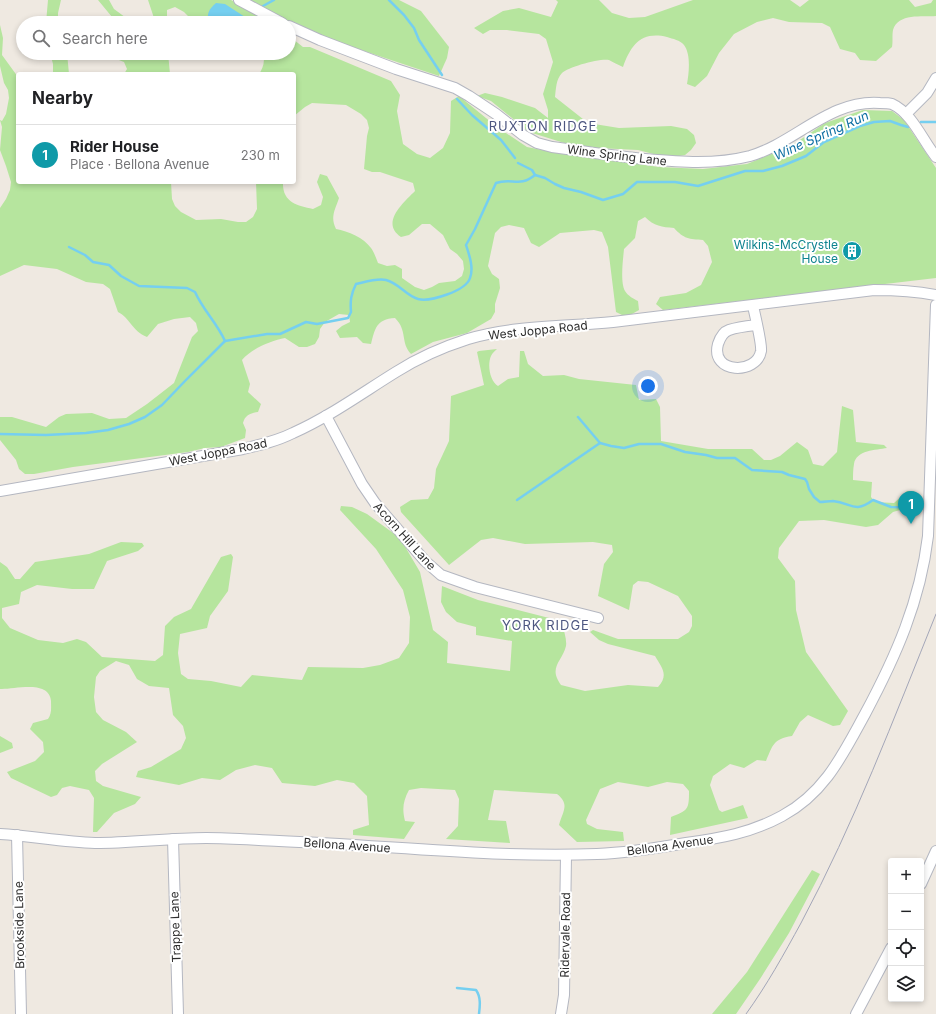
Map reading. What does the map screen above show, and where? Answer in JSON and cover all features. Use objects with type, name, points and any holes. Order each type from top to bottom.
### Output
[{"type":"street","points":[[239,0],[269,16]]},
{"type":"street","name":"Wine Spring Lane","points":[[296,29],[396,69],[454,88],[496,114],[522,135],[537,143],[552,147],[616,156],[668,161],[702,163],[723,161],[750,156],[767,149],[842,109],[858,104],[872,102],[891,104],[906,114],[936,157]]},
{"type":"street","points":[[906,114],[927,93],[936,78]]},
{"type":"street","name":"West Joppa Road","points":[[0,491],[228,452],[265,444],[294,433],[326,416],[410,364],[453,344],[484,335],[520,329],[584,325],[753,306],[874,290],[895,290],[936,294]]},
{"type":"street","name":"Bellona Avenue","points":[[0,834],[92,843],[207,838],[416,850],[566,855],[614,853],[655,849],[727,837],[747,832],[784,816],[811,796],[836,766],[881,683],[901,642],[915,597],[922,572],[928,536],[936,305]]},
{"type":"street","points":[[753,306],[757,325],[761,351],[758,359],[741,368],[727,367],[719,360],[717,348],[720,338],[727,330],[757,325]]},
{"type":"street","name":"Acorn Hill Lane","points":[[326,416],[362,484],[375,503],[425,561],[441,575],[475,587],[598,618]]},
{"type":"street","name":"Brookside Lane","points":[[17,835],[21,1014]]},
{"type":"street","name":"Trappe Lane","points":[[172,839],[178,1014]]},
{"type":"street","points":[[924,877],[936,851]]},
{"type":"street","name":"Ridervale Road","points":[[561,1014],[564,995],[566,855]]},
{"type":"street","points":[[856,1014],[888,954]]},
{"type":"green space","points":[[48,0],[61,0],[58,16],[47,16]]},
{"type":"green space","points":[[98,0],[109,0],[114,9],[124,16],[111,16]]},
{"type":"green space","points":[[148,0],[231,0],[262,16],[188,16],[175,7],[167,10],[167,16],[153,16]]},
{"type":"green space","points":[[246,0],[399,0],[421,11],[449,47],[447,58],[439,76],[322,37],[296,26],[296,16],[275,16]]},
{"type":"green space","points":[[556,0],[599,0],[612,13],[629,18],[645,17],[693,0],[790,0],[800,7],[809,0],[909,0],[915,7],[931,3],[933,0],[936,0],[936,16],[918,16],[905,18],[900,21],[893,30],[892,47],[876,61],[860,60],[855,53],[840,49],[830,27],[822,23],[789,22],[773,18],[757,22],[734,34],[719,53],[707,76],[695,87],[687,84],[689,58],[684,45],[676,40],[658,36],[650,36],[638,42],[630,52],[623,67],[609,60],[599,60],[571,68],[560,75],[555,97],[588,123],[619,128],[671,126],[687,129],[694,135],[696,143],[685,155],[669,158],[638,150],[577,147],[529,132],[491,101],[477,96],[485,93],[502,97],[535,108],[548,118],[548,110],[543,94],[553,62],[546,39],[539,34],[507,30],[490,30],[483,34],[474,28],[503,11],[519,8],[551,17],[558,2]]},
{"type":"green space","points":[[0,25],[3,38],[2,55],[16,74],[16,184],[171,184],[172,199],[175,206],[181,212],[196,220],[221,219],[246,222],[253,217],[257,209],[256,184],[283,184],[285,194],[292,202],[313,209],[321,205],[323,197],[317,182],[320,174],[327,176],[339,198],[333,217],[336,229],[346,231],[360,238],[371,248],[378,263],[387,266],[395,265],[402,269],[402,278],[415,287],[424,290],[439,283],[455,281],[462,276],[464,269],[463,261],[450,249],[443,235],[430,224],[422,224],[409,235],[401,237],[395,231],[393,219],[400,207],[415,191],[413,183],[380,172],[372,172],[364,169],[369,128],[367,120],[361,114],[346,105],[312,103],[296,114],[296,72],[260,72],[264,64],[264,60],[296,60],[296,42],[303,47],[310,47],[391,81],[400,95],[397,111],[403,144],[417,154],[430,158],[443,148],[450,133],[451,101],[459,96],[497,127],[527,147],[557,153],[659,167],[703,169],[747,164],[791,146],[825,123],[863,110],[892,111],[904,120],[936,168],[936,278],[663,310],[656,304],[660,297],[686,293],[701,285],[712,262],[708,246],[703,240],[687,238],[674,228],[658,226],[645,217],[638,221],[635,238],[624,249],[622,271],[623,287],[631,297],[638,301],[639,310],[624,316],[616,312],[608,247],[602,232],[594,230],[560,233],[539,247],[531,243],[524,228],[509,225],[501,227],[495,233],[488,266],[492,274],[499,279],[500,288],[495,304],[495,312],[491,319],[467,333],[433,342],[411,354],[406,345],[401,327],[395,318],[384,320],[377,326],[371,344],[363,343],[357,337],[340,338],[336,331],[350,322],[349,315],[339,314],[325,322],[320,329],[319,337],[315,344],[307,347],[299,347],[285,338],[262,346],[251,352],[242,360],[250,384],[248,392],[261,404],[258,412],[249,415],[244,420],[243,423],[246,430],[245,438],[221,447],[73,467],[34,474],[25,474],[19,469],[16,460],[0,440],[0,417],[12,417],[46,427],[59,417],[66,414],[92,413],[109,419],[126,418],[174,383],[192,337],[198,331],[196,323],[190,317],[174,319],[158,324],[147,337],[134,328],[118,312],[110,289],[103,284],[86,282],[57,269],[24,265],[0,276],[0,208],[10,190],[11,182],[0,150],[2,127],[0,120],[2,121],[6,114],[9,98],[8,90],[4,83],[0,66]]},
{"type":"green space","points":[[52,60],[68,60],[69,72],[53,72]]},
{"type":"green space","points":[[119,60],[169,60],[170,72],[125,72],[127,69],[124,62]]},
{"type":"green space","points":[[497,349],[491,356],[489,368],[491,377],[498,386],[508,379],[519,377],[520,351],[524,351],[528,364],[543,376],[564,375],[579,379],[636,385],[639,400],[656,399],[660,407],[661,441],[708,449],[752,449],[764,460],[771,460],[780,456],[797,442],[808,450],[813,464],[823,466],[837,452],[842,406],[853,410],[856,442],[884,445],[887,448],[872,450],[858,456],[854,464],[853,480],[872,482],[871,497],[875,502],[894,503],[907,491],[914,491],[916,495],[914,506],[893,512],[878,525],[866,527],[824,520],[799,521],[779,548],[778,558],[795,581],[796,610],[806,652],[848,711],[840,725],[833,726],[808,715],[800,722],[792,736],[781,739],[774,744],[766,761],[757,760],[744,768],[730,764],[713,776],[710,785],[719,810],[722,812],[743,805],[748,818],[670,835],[671,817],[681,813],[688,806],[689,791],[683,784],[667,782],[648,787],[618,782],[600,789],[586,820],[587,824],[597,829],[623,832],[624,841],[577,842],[559,825],[564,812],[564,805],[563,801],[557,794],[494,790],[488,820],[506,821],[510,843],[446,839],[458,826],[459,799],[455,790],[421,788],[409,790],[405,798],[403,809],[405,821],[415,822],[404,839],[353,835],[353,830],[369,825],[367,796],[354,783],[337,780],[315,786],[282,783],[272,768],[255,765],[236,770],[220,780],[202,778],[179,785],[136,777],[138,771],[151,767],[181,749],[186,738],[183,726],[173,715],[169,688],[149,686],[137,679],[129,665],[116,661],[100,671],[96,677],[94,697],[96,712],[103,720],[126,732],[137,742],[102,764],[95,771],[96,781],[103,786],[141,797],[135,804],[114,813],[97,832],[93,832],[94,798],[89,790],[70,786],[62,788],[57,795],[51,797],[11,778],[7,772],[35,761],[44,752],[43,742],[30,729],[33,723],[48,719],[51,713],[51,701],[49,694],[44,690],[37,688],[0,689],[0,562],[7,567],[15,579],[20,579],[35,562],[89,554],[121,542],[142,543],[144,546],[138,551],[107,561],[94,589],[72,589],[37,585],[21,592],[19,604],[2,608],[2,618],[10,628],[38,640],[63,643],[77,639],[86,642],[102,657],[155,661],[163,655],[165,626],[174,617],[191,609],[221,557],[231,554],[233,557],[228,591],[210,616],[207,628],[180,634],[178,653],[181,674],[188,679],[211,681],[241,687],[252,675],[302,680],[308,667],[363,668],[380,665],[399,658],[409,643],[410,617],[403,590],[376,549],[340,510],[341,506],[352,507],[367,514],[400,538],[420,572],[433,630],[448,642],[447,663],[510,671],[512,641],[476,635],[476,627],[457,622],[446,612],[441,602],[442,586],[478,600],[557,620],[562,624],[566,638],[566,646],[556,669],[557,679],[561,685],[585,691],[628,685],[658,687],[664,675],[655,656],[608,644],[599,640],[590,632],[593,630],[618,639],[678,639],[689,632],[692,626],[692,616],[678,596],[648,582],[638,581],[633,585],[629,610],[598,596],[604,564],[613,552],[612,545],[593,542],[525,544],[493,538],[481,540],[449,565],[401,512],[400,507],[411,500],[428,499],[434,488],[436,469],[449,441],[451,396],[484,385],[477,352]]},
{"type":"green space","points":[[0,736],[12,743],[13,748],[0,753]]},
{"type":"green space","points":[[812,870],[820,874],[789,933],[736,1014],[712,1014],[747,972]]},
{"type":"water","points":[[216,3],[225,4],[243,16],[208,16],[212,7]]},
{"type":"waterway","name":"Wine Spring Run","points":[[263,6],[274,0]]},
{"type":"waterway","name":"Wine Spring Run","points":[[389,0],[414,28],[419,40],[442,75]]},
{"type":"waterway","name":"Wine Spring Run","points":[[457,99],[472,115],[501,140],[515,158]]},
{"type":"waterway","name":"Wine Spring Run","points":[[518,163],[532,170],[535,175],[545,178],[564,188],[603,200],[623,194],[637,182],[675,182],[698,186],[745,171],[763,171],[782,166],[806,156],[824,142],[860,126],[874,122],[890,121],[908,127]]},
{"type":"waterway","name":"Wine Spring Run","points":[[921,122],[936,122]]},
{"type":"waterway","points":[[0,434],[46,435],[86,433],[108,430],[129,424],[145,417],[162,405],[225,341],[267,334],[280,334],[306,322],[317,324],[348,318],[351,312],[352,294],[356,284],[375,280],[386,280],[418,299],[431,299],[455,291],[467,283],[470,278],[470,257],[466,245],[496,183],[502,181],[520,182],[535,175]]},
{"type":"waterway","points":[[69,247],[85,255],[93,262],[109,265],[121,276],[139,286],[187,288],[195,292],[225,341]]},
{"type":"waterway","points":[[578,417],[600,443],[624,448],[639,444],[661,444],[685,452],[717,458],[735,458],[752,470],[782,472],[805,479],[814,497],[820,502],[833,501],[857,507],[867,504],[873,500],[891,507],[923,508]]},
{"type":"waterway","points":[[517,500],[600,443]]},
{"type":"waterway","points":[[457,988],[476,990],[480,1005],[479,1014]]},
{"type":"tram line","points":[[746,1014],[768,981],[801,923],[839,848],[873,770],[936,614]]},
{"type":"place","name":"Wilkins-McCrystle House","points":[[852,251]]},
{"type":"place","name":"Rider House","points":[[911,524]]},
{"type":"district","name":"RUXTON RIDGE","points":[[543,126]]},
{"type":"district","name":"YORK RIDGE","points":[[546,625]]}]
